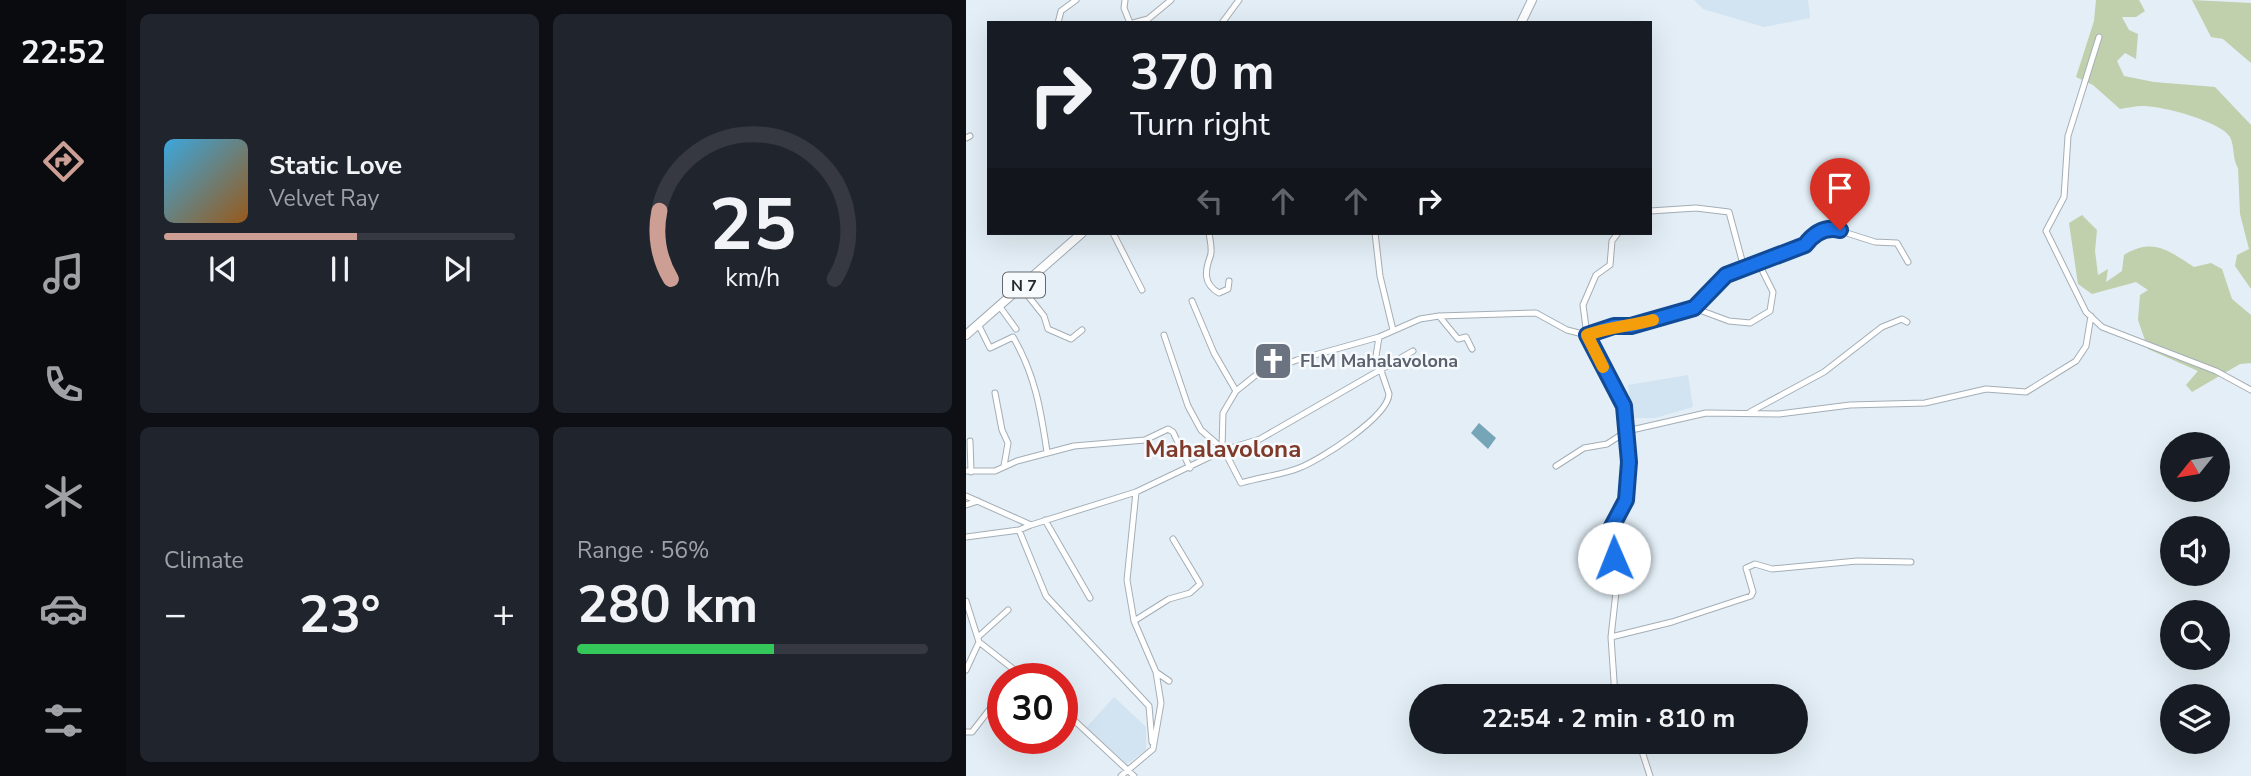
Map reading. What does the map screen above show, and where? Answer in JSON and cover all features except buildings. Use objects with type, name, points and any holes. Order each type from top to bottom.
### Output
[{"type":"main road","points":[[1522,21],[1532,0]]},
{"type":"main road","name":"N 7","points":[[966,335],[1080,235]]},
{"type":"street","points":[[1058,21],[1061,11],[1076,0]]},
{"type":"street","points":[[1125,0],[1124,8],[1130,21]]},
{"type":"street","points":[[1140,21],[1148,19],[1171,0]]},
{"type":"street","points":[[1223,21],[1239,0]]},
{"type":"street","points":[[2099,37],[2068,136],[2064,197],[2046,231],[2086,313],[2102,327],[2216,371],[2251,390]]},
{"type":"street","points":[[1652,211],[1696,208],[1730,212],[1744,268]]},
{"type":"street","points":[[1223,449],[1223,413],[1236,391],[1265,372],[1378,337],[1420,319],[1536,313],[1567,330],[1587,335],[1614,326],[1631,326],[1694,308],[1726,275],[1805,245],[1812,236],[1830,228],[1875,242],[1897,243],[1908,261]]},
{"type":"street","points":[[1114,235],[1142,290]]},
{"type":"street","points":[[1209,235],[1211,252],[1205,265],[1206,278],[1219,293],[1228,289],[1229,281]]},
{"type":"street","points":[[1375,235],[1380,276],[1393,330]]},
{"type":"street","points":[[1614,684],[1611,637],[1616,592],[1608,534],[1626,500],[1629,462],[1627,431],[1624,406],[1587,335],[1583,304],[1597,275],[1610,265],[1612,241],[1616,235]]},
{"type":"street","points":[[1694,308],[1729,321],[1750,323],[1770,311],[1773,292],[1759,264]]},
{"type":"street","points":[[1021,287],[1044,316],[1048,329],[1071,340],[1082,330]]},
{"type":"street","points":[[1192,300],[1214,353],[1236,391]]},
{"type":"street","points":[[1000,307],[1016,329]]},
{"type":"street","points":[[1438,316],[1457,337],[1467,338],[1472,349]]},
{"type":"street","points":[[1556,466],[1584,447],[1607,444],[1627,431],[1706,413],[1779,414],[1850,405],[1925,403],[1986,389],[2026,392],[2076,361],[2086,346],[2091,316]]},
{"type":"street","points":[[1750,412],[1824,372],[1882,327],[1902,318],[1907,321]]},
{"type":"street","points":[[979,326],[990,348],[1013,337],[1025,358],[1038,396],[1047,452]]},
{"type":"street","points":[[1164,335],[1188,406],[1202,429],[1223,449],[1241,482],[1298,469],[1348,439],[1384,408],[1389,394],[1375,350],[1378,337]]},
{"type":"street","points":[[966,537],[1019,530],[1136,492],[1190,468],[1223,449],[1273,433],[1413,351]]},
{"type":"street","points":[[995,393],[1002,429],[1008,443],[1004,466]]},
{"type":"street","points":[[970,441],[969,472],[995,471],[1047,452],[1074,446],[1144,440],[1168,429],[1173,432],[1190,468]]},
{"type":"street","points":[[1121,776],[1132,773],[1153,749],[1161,703],[1156,672],[1134,621],[1127,580],[1136,492]]},
{"type":"street","points":[[966,496],[1031,525]]},
{"type":"street","points":[[966,505],[978,501]]},
{"type":"street","points":[[1045,520],[1090,598]]},
{"type":"street","points":[[1019,530],[1046,596],[1149,706],[1153,749]]},
{"type":"street","points":[[1134,621],[1169,599],[1190,593],[1200,584],[1173,540]]},
{"type":"street","points":[[1611,637],[1672,622],[1751,596],[1754,592],[1746,568],[1751,565],[1772,569],[1857,561],[1912,562]]},
{"type":"street","points":[[966,601],[979,639],[1007,663]]},
{"type":"street","points":[[966,670],[979,639],[1008,610]]},
{"type":"street","points":[[1156,672],[1169,681]]},
{"type":"street","points":[[966,732],[972,732],[987,713]]},
{"type":"street","points":[[1078,724],[1132,773]]},
{"type":"street","points":[[1643,754],[1650,776]]},
{"type":"shaded area","points":[[1694,0],[1808,0],[1810,18],[1764,27],[1703,9]]},
{"type":"shaded area","points":[[1688,375],[1693,407],[1655,418],[1632,418],[1628,385]]},
{"type":"shaded area","points":[[1114,697],[1146,727],[1146,750],[1127,764],[1086,728]]},
{"type":"green space","points":[[2096,0],[2139,0],[2145,11],[2136,17],[2122,17],[2129,30],[2138,34],[2136,59],[2125,53],[2117,61],[2124,76],[2154,82],[2215,87],[2251,125],[2251,289],[2235,266],[2237,255],[2249,249],[2240,214],[2238,168],[2230,137],[2215,125],[2175,111],[2150,106],[2120,109],[2093,85],[2076,77],[2094,21]]},
{"type":"green space","points":[[2192,0],[2251,3],[2251,63],[2223,39],[2211,37]]},
{"type":"green space","points":[[2082,215],[2097,230],[2095,251],[2098,275],[2108,269],[2106,282],[2122,271],[2124,255],[2144,247],[2169,251],[2194,267],[2211,263],[2222,269],[2232,299],[2251,315],[2251,363],[2240,364],[2192,392],[2186,385],[2198,371],[2148,349],[2138,320],[2140,295],[2148,290],[2136,282],[2092,294],[2078,284],[2069,223]]},
{"type":"water","points":[[1479,423],[1496,438],[1488,449],[1471,433]]},
{"type":"slow traffic","points":[[1603,367],[1587,335],[1614,326],[1631,326],[1653,320]]},
{"type":"place","name":"FLM Mahalavolona","points":[[1273,361]]},
{"type":"district","name":"Mahalavolona","points":[[1223,449]]},
{"type":"route","points":[[1614,558],[1608,534],[1626,500],[1629,462],[1624,406],[1587,335],[1614,326],[1631,326],[1694,308],[1726,275],[1805,245],[1812,236],[1830,228],[1840,230]]}]
